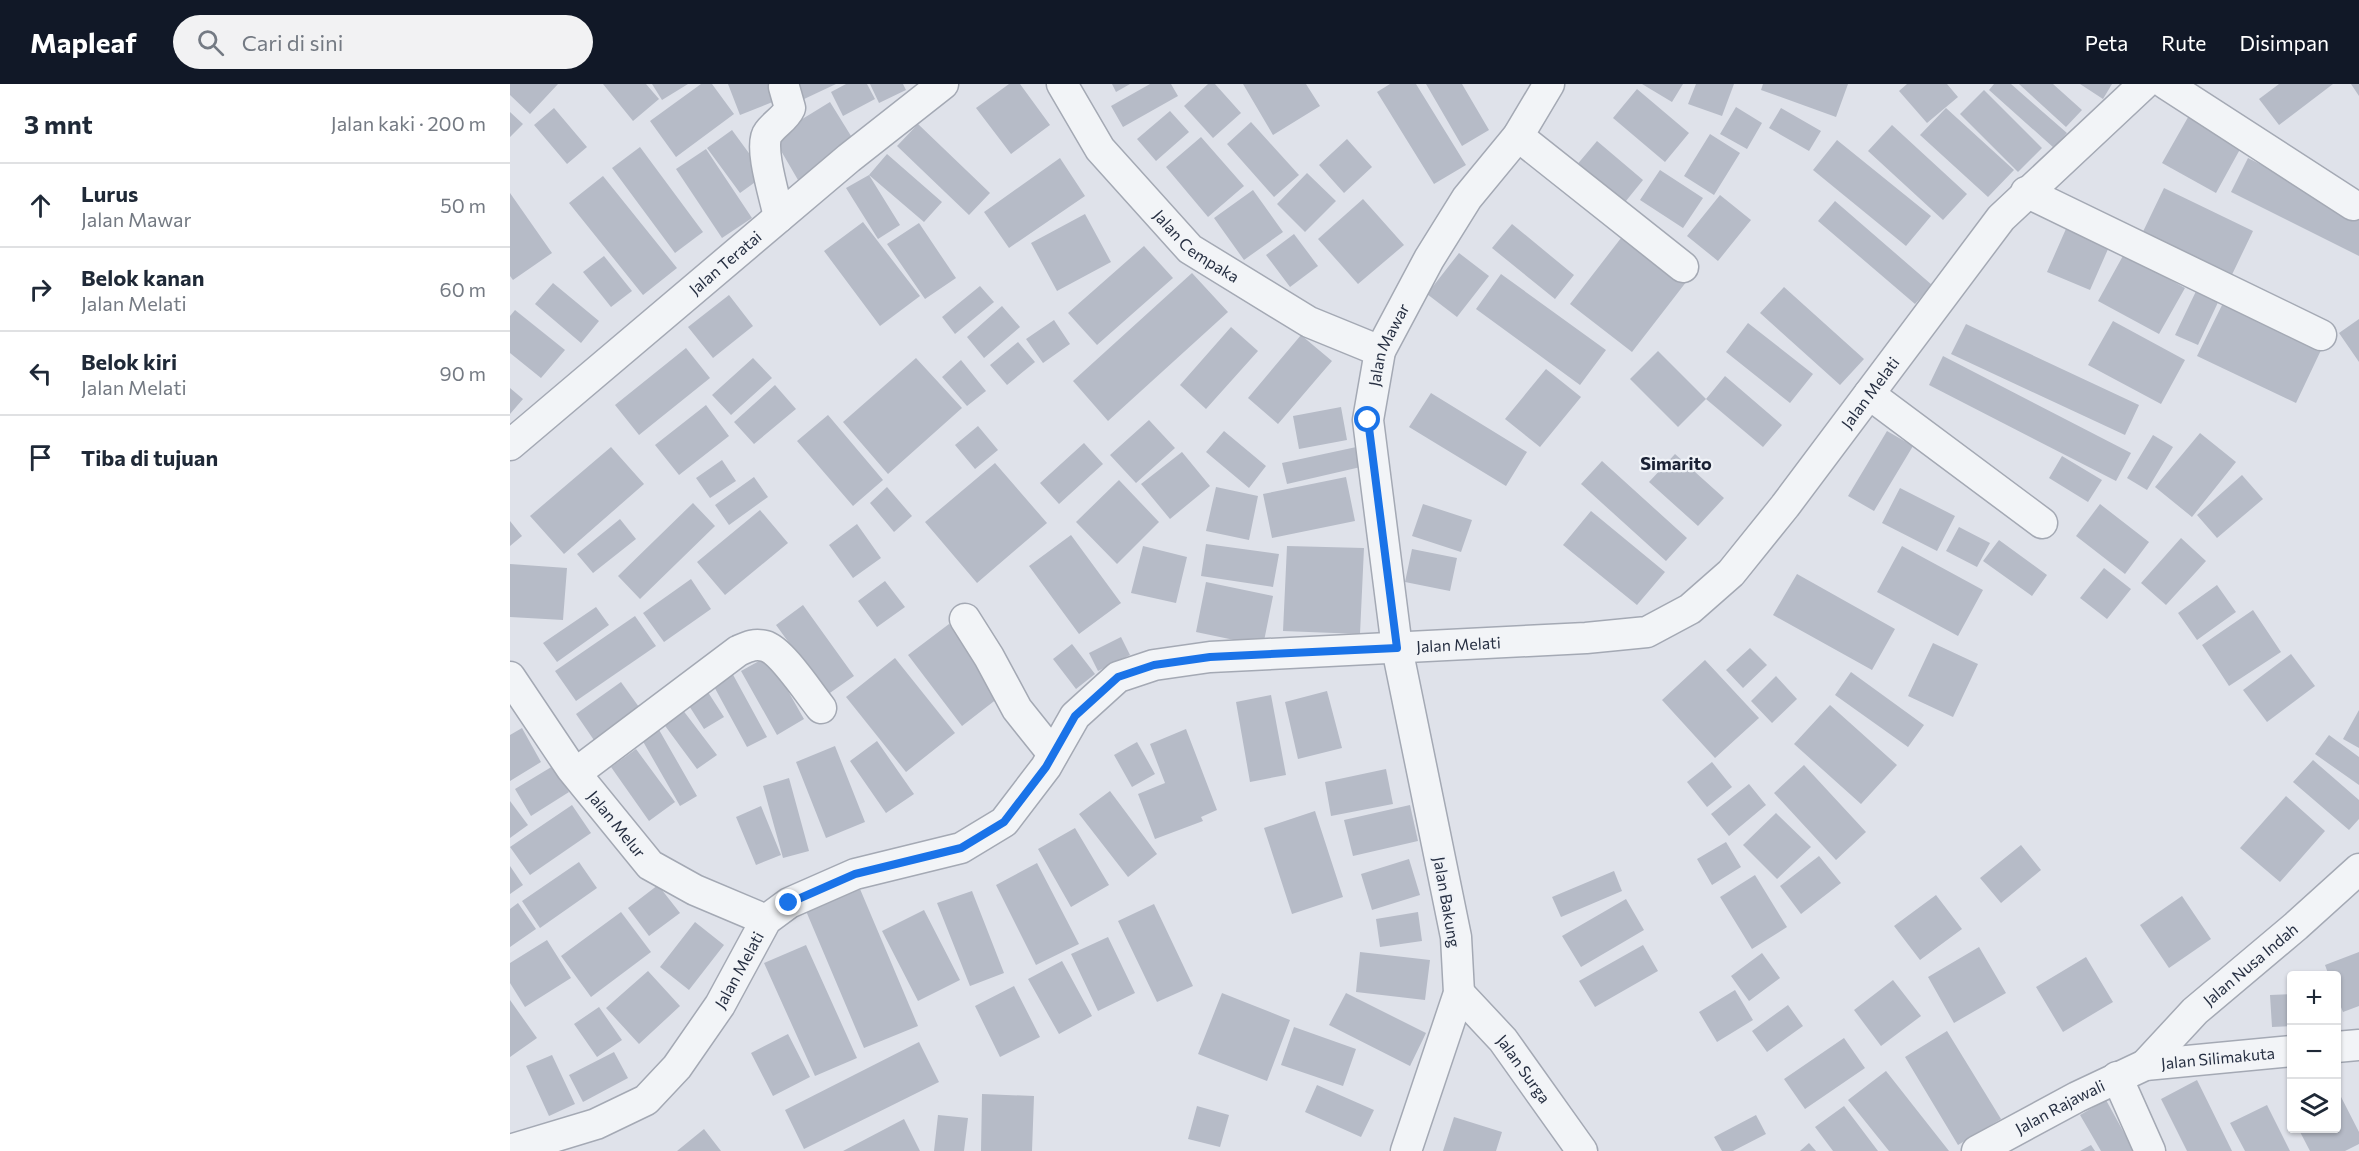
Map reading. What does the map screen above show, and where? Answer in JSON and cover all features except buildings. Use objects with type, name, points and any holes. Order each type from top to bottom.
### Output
[{"type":"street","name":"Jalan Teratai","points":[[510,445],[849,158],[944,84]]},
{"type":"street","name":"Jalan Cempaka","points":[[1062,84],[1100,149],[1190,249],[1310,322],[1380,351]]},
{"type":"street","name":"Jalan Mawar","points":[[1397,648],[1368,420],[1380,351],[1429,260],[1467,198],[1518,136],[1549,84]]},
{"type":"street","name":"Jalan Melati","points":[[510,1150],[596,1124],[646,1100],[677,1067],[720,1005],[766,920],[789,903],[855,874],[961,848],[1004,822],[1046,767],[1075,716],[1118,677],[1154,665],[1210,657],[1586,638],[1647,632],[1690,609],[1731,573],[2001,218],[2026,192],[2144,84]]},
{"type":"street","points":[[2166,84],[2353,205]]},
{"type":"street","points":[[779,217],[765,146],[767,133],[782,120],[790,108],[784,87]]},
{"type":"street","points":[[1518,136],[1683,267]]},
{"type":"street","points":[[2026,192],[2321,335]]},
{"type":"street","points":[[1869,394],[2042,523]]},
{"type":"street","points":[[964,619],[989,657],[1017,709],[1053,754]]},
{"type":"street","points":[[576,773],[738,651],[751,645],[766,646],[776,652],[821,708]]},
{"type":"street","name":"Jalan Bakung","points":[[1397,648],[1456,937],[1459,993],[1406,1151]]},
{"type":"street","name":"Jalan Melur","points":[[510,677],[576,773],[650,865],[695,890],[766,920]]},
{"type":"street","name":"Jalan Nusa Indah","points":[[2145,1065],[2195,1011],[2296,926],[2359,869]]},
{"type":"street","name":"Jalan Surga","points":[[1459,993],[1503,1040],[1582,1151]]},
{"type":"street","points":[[2341,1047],[2359,1045]]},
{"type":"street","name":"Jalan Silimakuta","points":[[2145,1065],[2287,1051]]},
{"type":"street","name":"Jalan Rajawali","points":[[1977,1151],[2117,1077],[2145,1065]]},
{"type":"street","points":[[2117,1077],[2150,1151]]},
{"type":"district","name":"Simarito","points":[[1676,464]]},
{"type":"route","points":[[789,903],[855,874],[961,848],[1004,822],[1046,767],[1075,716],[1118,677],[1154,665],[1210,657],[1397,648],[1368,420]]}]
